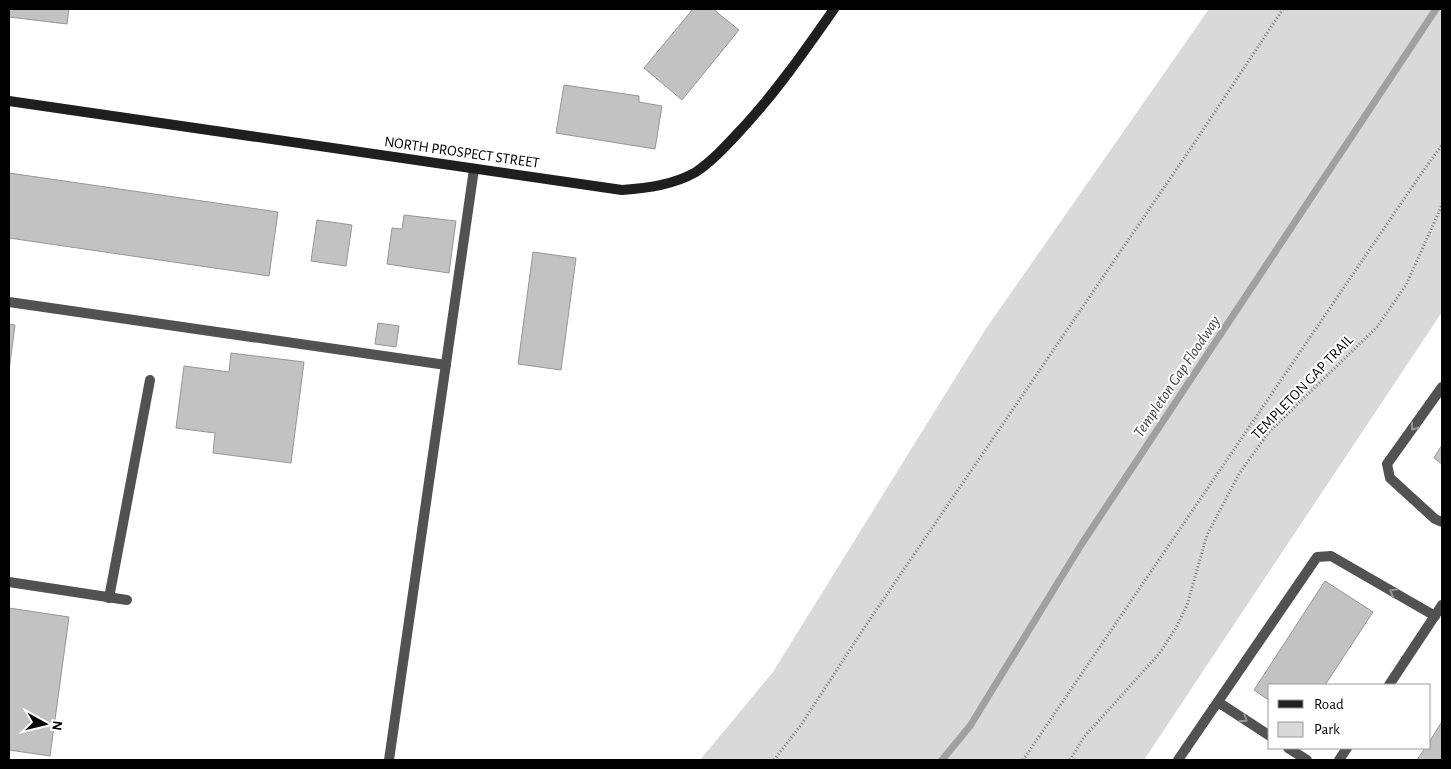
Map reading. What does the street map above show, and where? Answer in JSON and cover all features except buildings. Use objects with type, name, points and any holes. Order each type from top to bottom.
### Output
[{"type":"street","name":"NORTH PROSPECT STREET","points":[[9,101],[622,190],[654,187],[676,181],[696,172],[719,153],[782,83],[834,9]]},
{"type":"street","points":[[389,760],[474,169]]},
{"type":"street","points":[[9,302],[446,365]]},
{"type":"street","points":[[109,598],[150,380]]},
{"type":"street","points":[[1442,387],[1387,464],[1390,478],[1435,519],[1442,522]]},
{"type":"street","points":[[1178,760],[1317,557],[1331,556],[1435,616]]},
{"type":"street","points":[[9,582],[127,600]]},
{"type":"street","points":[[1390,684],[1442,605]]},
{"type":"street","points":[[1218,702],[1268,735]]},
{"type":"street","points":[[1290,749],[1307,760]]},
{"type":"street","points":[[1339,760],[1346,749]]},
{"type":"path","points":[[774,760],[801,724],[1283,9]]},
{"type":"path","points":[[1024,760],[1442,145]]},
{"type":"path","name":"TEMPLETON GAP TRAIL","points":[[1070,760],[1084,737],[1159,654],[1176,628],[1187,605],[1208,535],[1239,474],[1268,433],[1377,327],[1406,285],[1442,206]]},
{"type":"green space","points":[[1209,9],[1442,9],[1442,312],[1144,760],[700,760],[773,672],[985,330]]},
{"type":"waterway","name":"Templeton Gap Floodway","points":[[942,760],[970,726],[1081,545],[1436,9]]}]
